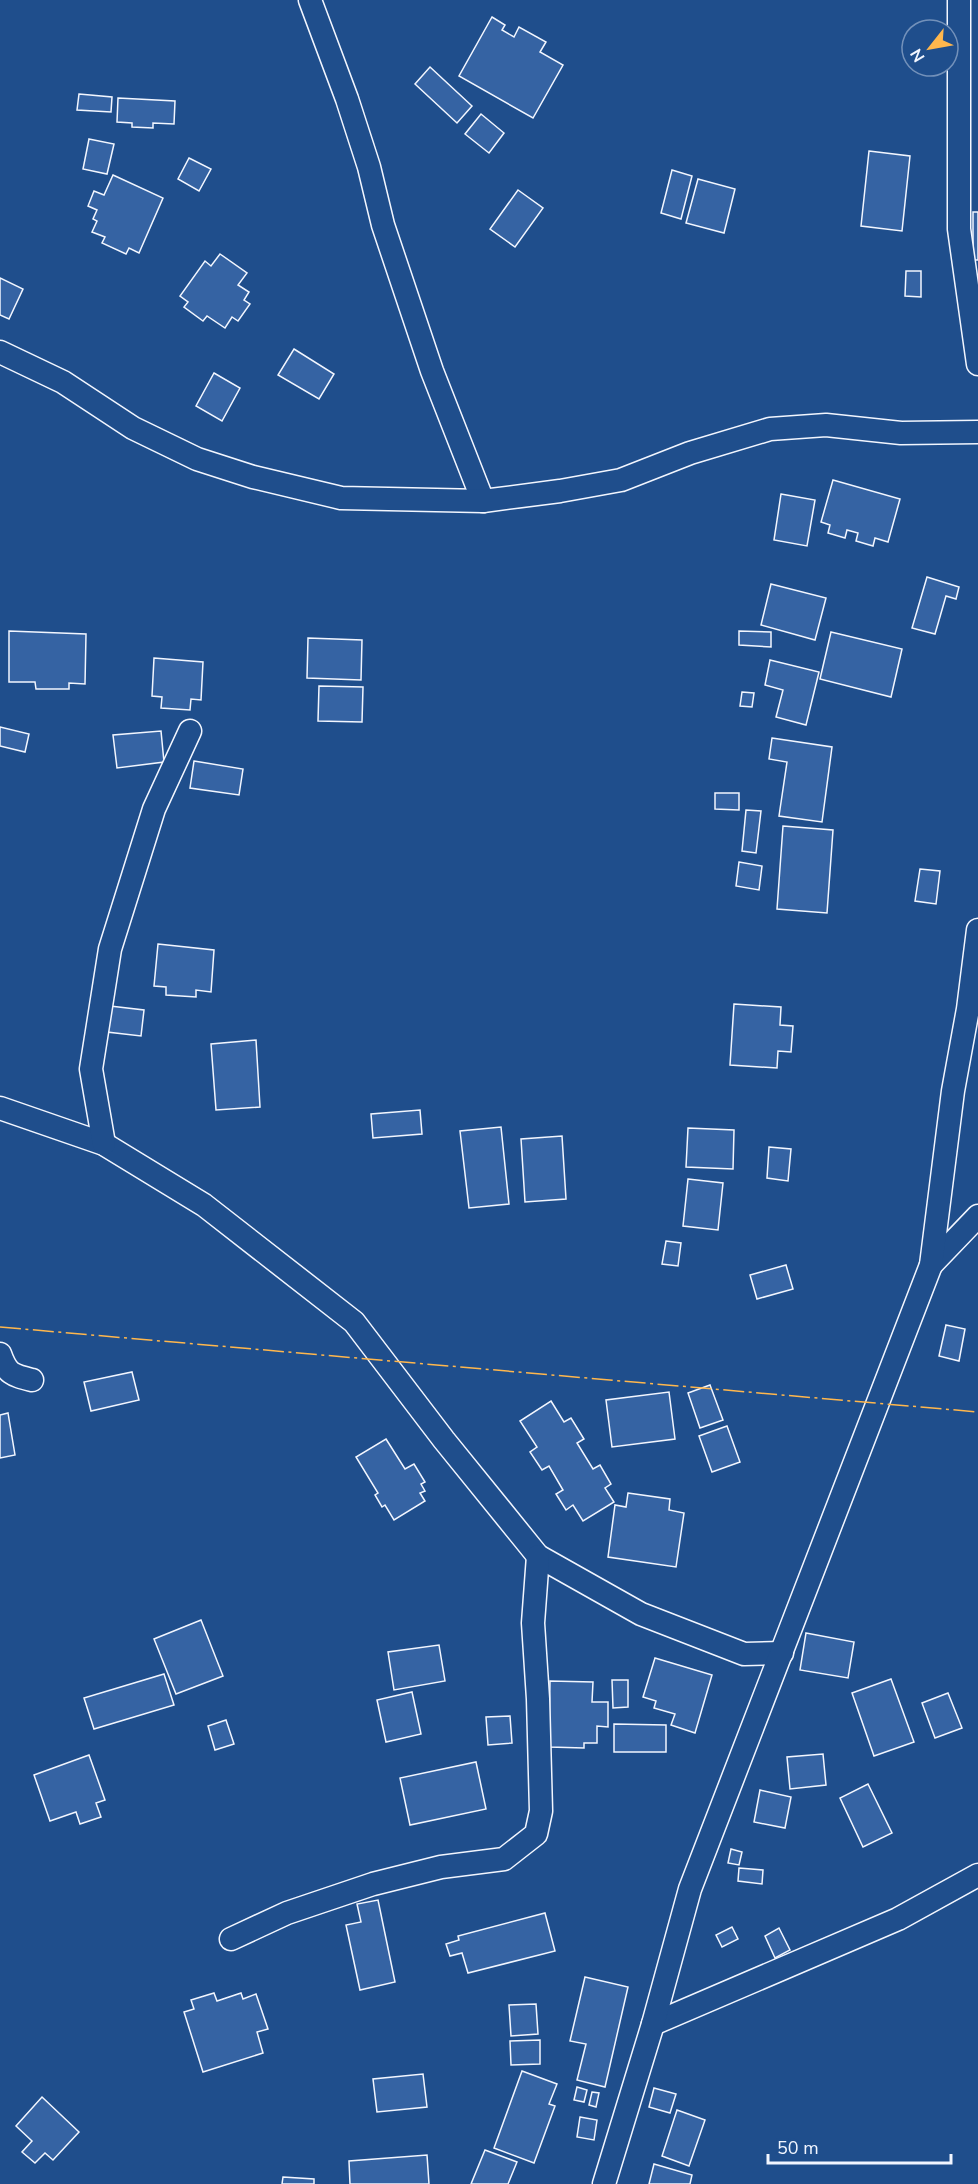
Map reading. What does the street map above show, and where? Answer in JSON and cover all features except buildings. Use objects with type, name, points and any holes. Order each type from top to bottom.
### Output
[{"type":"street","points":[[310,0],[369,167],[383,225],[432,371],[483,501]]},
{"type":"street","points":[[959,0],[959,229],[978,364]]},
{"type":"street","points":[[0,352],[63,382],[133,428],[197,459],[230,470],[341,498],[483,501],[621,480],[690,453],[770,429],[826,425],[900,433],[978,432]]},
{"type":"street","points":[[104,1144],[91,1070],[110,949],[154,809],[190,731]]},
{"type":"street","points":[[604,2184],[653,2024],[690,1889],[931,1265],[953,1092],[968,1008],[978,930]]},
{"type":"street","points":[[0,1108],[104,1144],[204,1205],[354,1322],[444,1440],[538,1556],[641,1614],[744,1654],[782,1653]]},
{"type":"street","points":[[931,1265],[978,1216]]},
{"type":"street","points":[[0,1353],[4,1365],[13,1375],[32,1380]]},
{"type":"street","points":[[231,1939],[286,1913],[373,1884],[441,1867],[504,1859],[536,1834],[541,1811],[538,1698],[533,1623],[538,1556]]},
{"type":"street","points":[[653,2024],[898,1920],[978,1875]]},
{"type":"power","points":[[0,1327],[978,1412]]}]
